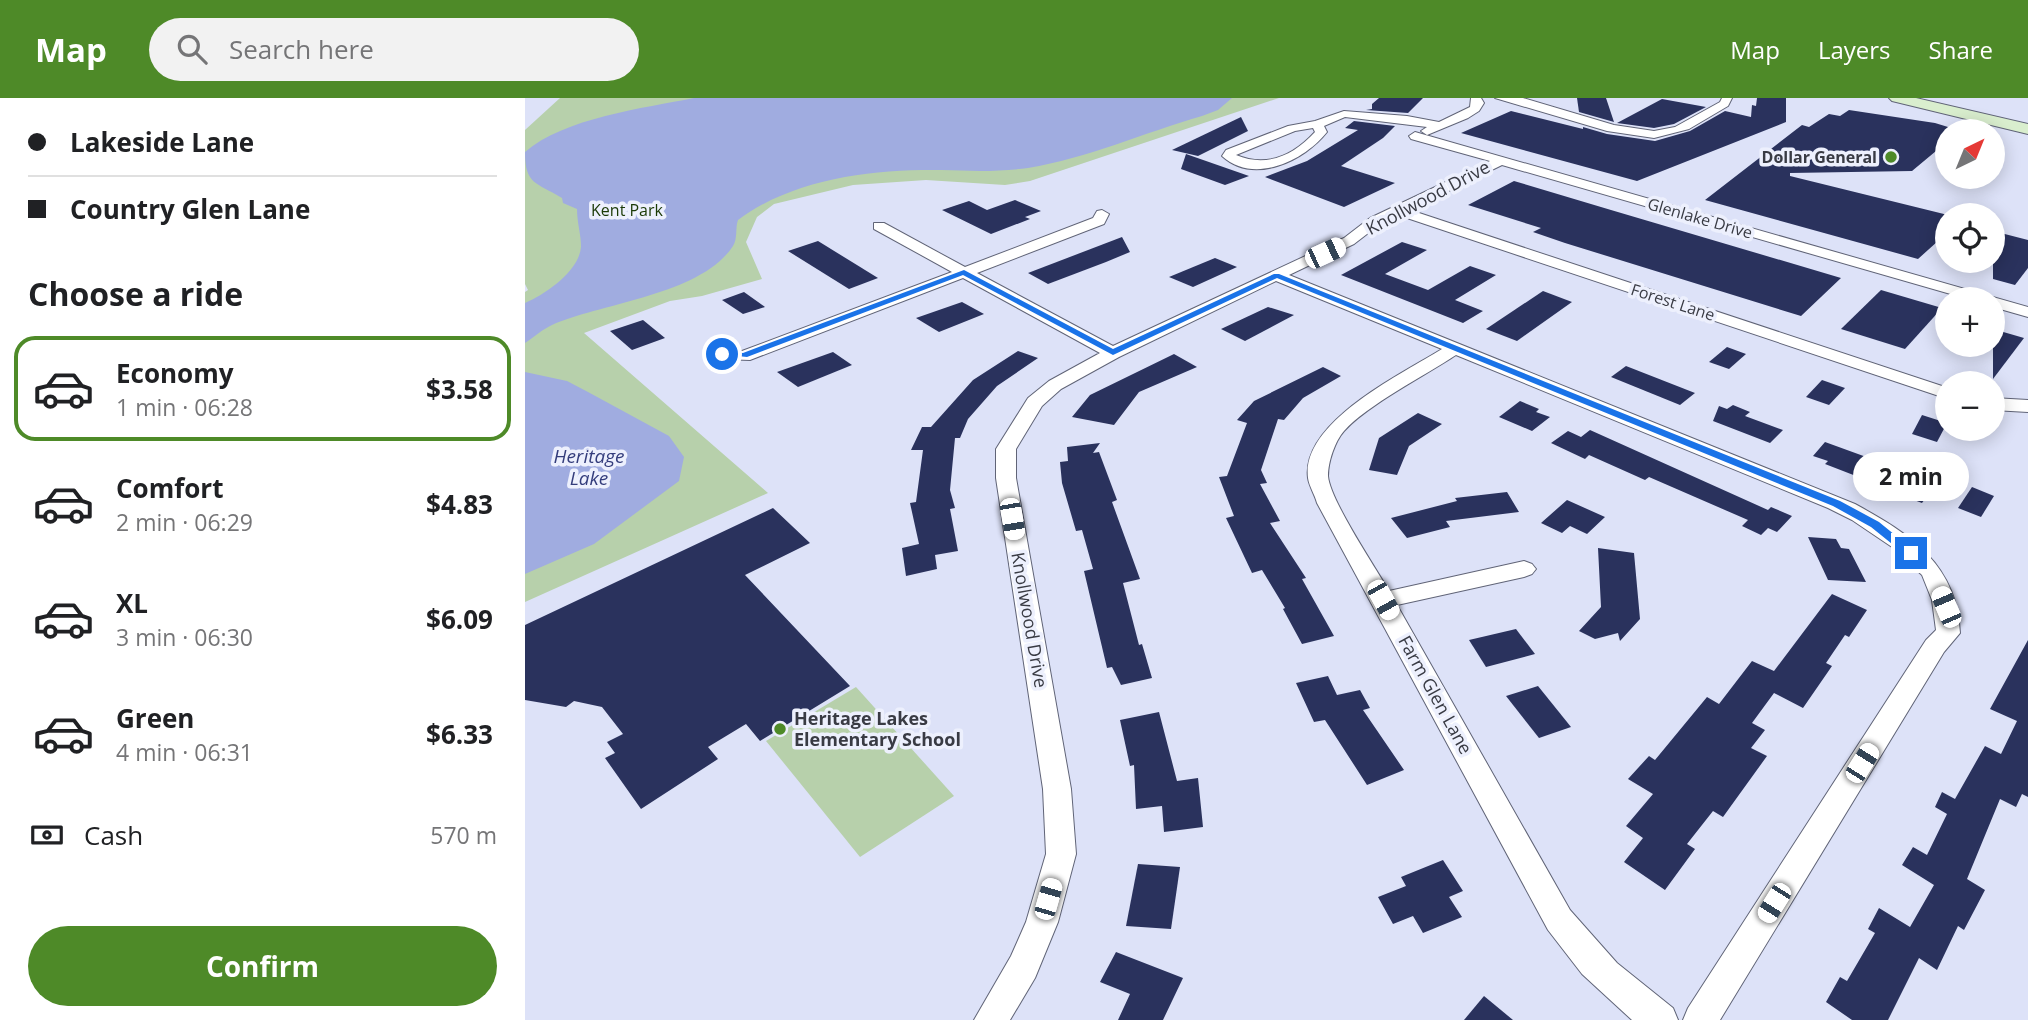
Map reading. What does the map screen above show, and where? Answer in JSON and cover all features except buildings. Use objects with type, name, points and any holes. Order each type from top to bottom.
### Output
[{"type":"main road","points":[[1897,98],[2028,129]]},
{"type":"street","points":[[1317,124],[1321,132],[1312,143],[1286,158],[1261,166],[1228,156],[1292,128],[1317,124],[1332,116],[1354,113],[1408,119],[1440,126],[1472,112],[1478,103],[1476,98]]},
{"type":"street","points":[[1500,98],[1547,102],[1570,116],[1631,132],[1653,134],[1672,132],[1726,102],[1727,98]]},
{"type":"street","name":"Glenlake Drive","points":[[1440,126],[1415,136],[1943,287]]},
{"type":"street","name":"Knollwood Drive","points":[[991,1020],[1023,967],[1042,922],[1061,854],[1057,789],[1008,492],[1006,449],[1020,423],[1035,402],[1078,370],[1349,241],[1375,221],[1500,160]]},
{"type":"street","name":"Forest Lane","points":[[1397,211],[1935,390]]},
{"type":"street","points":[[722,354],[744,356],[1099,221],[1102,214]]},
{"type":"street","points":[[879,226],[1113,353]]},
{"type":"street","points":[[1277,275],[1856,513],[1892,537],[1930,570],[1946,607],[1948,633],[1935,646],[1700,1020]]},
{"type":"street","points":[[2005,305],[2028,312]]},
{"type":"street","name":"Farm Glen Lane","points":[[1455,348],[1344,421],[1328,439],[1318,477],[1328,503],[1559,920],[1596,967],[1618,989],[1661,1020]]},
{"type":"street","points":[[2005,405],[2028,406]]},
{"type":"street","points":[[1383,600],[1524,569]]},
{"type":"green space","name":"Kent Park","points":[[560,98],[1279,98],[1030,181],[1005,185],[926,180],[853,185],[774,204],[757,217],[746,242],[762,279],[702,296],[670,301],[584,333],[768,493],[525,602],[525,292],[528,290],[525,284],[525,130]]},
{"type":"green space","points":[[856,687],[954,796],[860,857],[766,741]]},
{"type":"water","points":[[694,98],[1232,98],[1218,110],[1202,116],[1050,164],[985,171],[889,171],[809,185],[784,194],[738,220],[733,246],[718,263],[698,276],[649,296],[552,325],[525,343],[525,303],[551,288],[568,273],[579,256],[581,247],[577,209],[563,203],[562,198],[530,177],[525,152],[541,140],[582,123]]},
{"type":"water","name":"Heritage Lake","points":[[525,372],[567,381],[588,392],[669,436],[684,457],[679,481],[594,544],[525,574]]},
{"type":"place","name":"Dollar General","points":[[1891,157]]},
{"type":"place","name":"Heritage Lakes Elementary School","points":[[780,729]]},
{"type":"route","points":[[722,354],[744,356],[964,272],[1113,353],[1277,275],[1836,503],[1875,524],[1911,553]]}]
